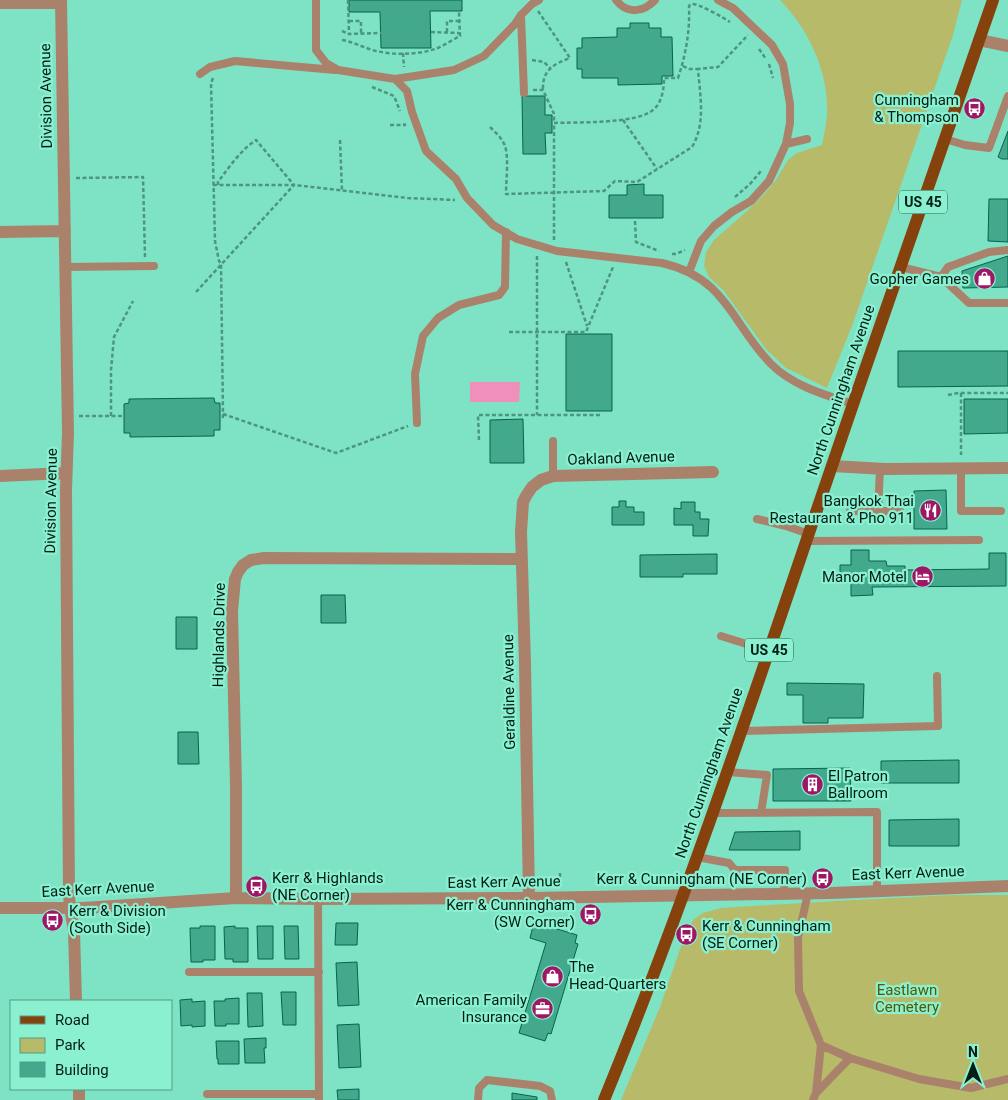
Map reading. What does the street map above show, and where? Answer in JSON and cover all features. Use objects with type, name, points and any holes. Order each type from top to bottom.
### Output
[{"type":"main road","name":"North Cunningham Avenue","points":[[604,1100],[684,896],[993,0]]},
{"type":"street","points":[[0,3],[61,2]]},
{"type":"street","name":"Division Avenue","points":[[61,2],[68,416],[66,473],[69,894],[74,930],[76,1000]]},
{"type":"street","points":[[980,40],[1008,46]]},
{"type":"street","points":[[0,232],[65,231]]},
{"type":"street","points":[[832,466],[880,469],[1008,468]]},
{"type":"street","name":"Oakland Avenue","points":[[532,487],[541,480],[553,476],[713,472]]},
{"type":"street","points":[[0,476],[66,473]]},
{"type":"street","name":"Geraldine Avenue","points":[[529,898],[521,532],[523,502],[532,487]]},
{"type":"street","name":"Highlands Drive","points":[[236,898],[232,611],[235,579],[243,565],[251,560],[264,558],[521,559]]},
{"type":"street","name":"East Kerr Avenue","points":[[0,908],[83,908],[236,898],[684,896],[1008,886]]},
{"type":"lane","points":[[316,0],[316,50],[326,63],[338,70],[395,78],[454,70],[484,56],[515,24],[521,15],[539,0]]},
{"type":"lane","points":[[616,0],[619,4],[633,11],[649,7],[655,0]]},
{"type":"lane","points":[[689,272],[701,241],[714,226],[732,212],[751,201],[769,181],[786,144],[790,123],[790,104],[783,64],[772,45],[733,8],[718,0]]},
{"type":"lane","points":[[521,15],[524,92]]},
{"type":"lane","points":[[200,74],[210,67],[235,61],[342,70]]},
{"type":"lane","points":[[395,78],[407,91],[412,112],[426,151],[456,179],[467,198],[493,225],[517,239],[554,250],[662,263],[676,266],[689,272],[701,278],[713,289],[728,306],[755,345],[772,365],[784,375],[803,386],[854,404]]},
{"type":"lane","points":[[945,139],[965,145],[988,148],[1008,96]]},
{"type":"lane","points":[[786,144],[807,139]]},
{"type":"lane","points":[[417,423],[415,374],[423,336],[438,318],[459,305],[499,295],[505,287],[506,232]]},
{"type":"lane","points":[[940,278],[948,267],[989,252],[1008,250]]},
{"type":"lane","points":[[65,267],[154,266]]},
{"type":"lane","points":[[901,267],[940,278],[970,303],[1008,303]]},
{"type":"lane","points":[[553,441],[553,476]]},
{"type":"lane","points":[[961,468],[961,511],[1001,511]]},
{"type":"lane","points":[[878,511],[880,469]]},
{"type":"lane","points":[[850,511],[900,511]]},
{"type":"lane","points":[[757,519],[786,526],[808,538],[979,540]]},
{"type":"lane","points":[[721,636],[769,651]]},
{"type":"lane","points":[[742,731],[938,726],[936,676]]},
{"type":"lane","points":[[727,772],[767,775],[761,813]]},
{"type":"lane","points":[[713,813],[877,812],[877,891]]},
{"type":"lane","points":[[697,857],[729,863],[735,870],[785,870],[784,894]]},
{"type":"lane","points":[[808,893],[798,938],[799,991],[821,1045],[814,1096]]},
{"type":"lane","points":[[208,1094],[319,1097],[318,899]]},
{"type":"lane","points":[[188,972],[319,972]]},
{"type":"lane","points":[[821,1045],[850,1058],[919,1078],[972,1088],[1008,1079]]},
{"type":"lane","points":[[814,1096],[850,1058]]},
{"type":"lane","points":[[478,1100],[479,1088],[487,1080],[540,1086],[550,1091],[552,1100]]},
{"type":"path","points":[[348,0],[349,34]]},
{"type":"path","points":[[554,123],[623,120],[638,117],[653,110],[660,101],[664,89],[664,78],[678,78],[688,40],[690,4],[705,8],[733,24]]},
{"type":"path","points":[[537,10],[570,58],[557,62],[550,68],[543,81],[543,90],[554,114],[554,250]]},
{"type":"path","points":[[342,40],[376,51],[393,54],[418,53],[436,49],[460,36],[459,12]]},
{"type":"path","points":[[447,32],[447,20],[459,20]]},
{"type":"path","points":[[349,22],[361,21],[361,34]]},
{"type":"path","points":[[342,31],[349,34],[381,33]]},
{"type":"path","points":[[431,32],[460,33]]},
{"type":"path","points":[[682,65],[689,69],[718,67],[748,36],[752,38]]},
{"type":"path","points":[[758,47],[769,63],[773,78]]},
{"type":"path","points":[[403,53],[404,72]]},
{"type":"path","points":[[523,60],[544,62],[550,68]]},
{"type":"path","points":[[490,127],[505,146],[506,194],[604,191],[615,181],[637,182],[692,148],[697,138],[701,120],[698,69]]},
{"type":"path","points":[[215,76],[211,83],[215,241],[221,264],[223,417],[220,417]]},
{"type":"path","points":[[369,86],[394,96],[405,126],[390,125]]},
{"type":"path","points":[[524,92],[543,90]]},
{"type":"path","points":[[623,120],[657,169]]},
{"type":"path","points":[[218,185],[218,182],[248,145],[256,140],[294,185]]},
{"type":"path","points":[[340,140],[342,191]]},
{"type":"path","points":[[735,197],[750,184],[765,166]]},
{"type":"path","points":[[64,178],[144,177],[145,266]]},
{"type":"path","points":[[214,185],[294,185],[437,200],[467,198]]},
{"type":"path","points":[[196,292],[294,185]]},
{"type":"path","points":[[635,221],[636,242],[666,254],[676,254],[684,251],[688,244]]},
{"type":"path","points":[[537,244],[537,414]]},
{"type":"path","points":[[563,251],[588,327]]},
{"type":"path","points":[[509,332],[586,332],[617,258]]},
{"type":"path","points":[[112,416],[114,337],[134,301]]},
{"type":"path","points":[[961,392],[961,455]]},
{"type":"path","points":[[948,395],[961,392],[1008,393]]},
{"type":"path","points":[[223,414],[336,453],[417,423]]},
{"type":"path","points":[[479,440],[478,414],[600,415]]},
{"type":"path","points":[[68,416],[124,416]]},
{"type":"path","points":[[560,874],[560,889]]},
{"type":"green space","points":[[780,0],[962,0],[953,35],[852,326],[827,388],[786,368],[766,349],[724,291],[709,277],[704,266],[706,252],[714,240],[765,193],[776,180],[788,160],[797,153],[822,145],[826,126],[827,99],[821,68],[808,38]]},
{"type":"green space","name":"Eastlawn Cemetery","points":[[953,895],[1008,895],[1008,1100],[621,1100],[660,1007],[686,932],[694,919],[703,913],[721,908]]},
{"type":"shaded area","points":[[470,382],[520,382],[519,402],[470,402]]},
{"type":"building","points":[[349,0],[462,0],[462,11],[430,11],[431,48],[381,48],[380,12],[349,12]]},
{"type":"building","points":[[630,23],[649,23],[649,28],[661,28],[661,37],[672,37],[673,76],[662,76],[662,84],[618,85],[618,78],[582,78],[582,69],[577,69],[577,48],[582,48],[582,38],[617,37],[617,28],[630,28]]},
{"type":"building","points":[[522,96],[545,96],[545,115],[552,115],[552,133],[545,133],[546,154],[523,154]]},
{"type":"building","points":[[1008,131],[1008,159],[1002,159],[998,157]]},
{"type":"building","points":[[644,184],[644,195],[663,195],[663,218],[609,218],[609,195],[627,195],[627,185]]},
{"type":"building","points":[[989,199],[1008,199],[1008,242],[988,241]]},
{"type":"building","name":"Gopher Games","points":[[1008,256],[1008,287],[963,288],[962,271]]},
{"type":"building","points":[[566,334],[612,334],[612,411],[566,411]]},
{"type":"building","points":[[898,351],[1008,351],[1008,386],[898,387]]},
{"type":"building","points":[[214,398],[215,403],[220,403],[220,430],[214,430],[214,436],[130,437],[130,433],[124,433],[124,404],[129,403],[129,399]]},
{"type":"building","points":[[964,399],[1008,399],[1008,433],[964,434]]},
{"type":"building","points":[[523,419],[524,463],[490,463],[490,420]]},
{"type":"building","name":"Bangkok Thai Restaurant & Pho 911","points":[[946,490],[947,529],[914,529],[914,491]]},
{"type":"building","points":[[619,501],[626,501],[626,507],[634,507],[634,512],[644,512],[644,525],[612,525],[612,507],[619,507]]},
{"type":"building","points":[[681,502],[695,502],[695,512],[700,512],[700,519],[709,519],[708,536],[693,536],[693,525],[674,525],[674,508],[681,509]]},
{"type":"building","name":"Manor Motel","points":[[851,550],[869,550],[869,561],[886,561],[887,566],[905,566],[905,570],[989,569],[989,553],[1006,553],[1006,586],[872,587],[873,595],[851,596],[851,583],[840,583],[840,565],[851,565]]},
{"type":"building","points":[[717,554],[717,574],[683,574],[683,577],[640,577],[640,555]]},
{"type":"building","points":[[321,595],[345,595],[346,623],[321,623]]},
{"type":"building","points":[[176,617],[197,617],[197,649],[176,649]]},
{"type":"building","points":[[787,683],[864,684],[863,718],[828,718],[828,723],[803,723],[803,695],[787,695]]},
{"type":"building","points":[[178,732],[198,732],[199,764],[178,764]]},
{"type":"building","points":[[959,760],[959,783],[881,783],[881,761]]},
{"type":"building","name":"El Patron Ballroom","points":[[850,768],[851,801],[773,801],[773,769]]},
{"type":"building","points":[[959,819],[959,846],[889,846],[889,820]]},
{"type":"building","points":[[800,831],[800,850],[729,850],[735,832]]},
{"type":"building","points":[[534,922],[577,935],[575,943],[578,944],[551,1034],[548,1033],[545,1041],[519,1033],[546,943],[530,938]]},
{"type":"building","points":[[336,923],[358,923],[357,945],[335,945]]},
{"type":"building","points":[[200,926],[215,926],[215,960],[191,962],[190,928],[200,928]]},
{"type":"building","points":[[235,926],[235,928],[248,928],[248,962],[233,962],[233,959],[225,959],[224,927]]},
{"type":"building","points":[[257,926],[273,926],[273,959],[258,959]]},
{"type":"building","points":[[284,926],[298,926],[299,959],[285,959]]},
{"type":"building","points":[[357,962],[359,1005],[338,1006],[336,963]]},
{"type":"building","points":[[281,992],[296,992],[296,1025],[283,1025]]},
{"type":"building","points":[[247,993],[262,993],[263,1026],[248,1027]]},
{"type":"building","points":[[239,998],[239,1024],[215,1026],[214,1001]]},
{"type":"building","points":[[192,999],[192,1002],[205,1001],[205,1026],[181,1026],[180,1000]]},
{"type":"building","points":[[359,1024],[361,1067],[339,1068],[337,1025]]},
{"type":"building","points":[[266,1038],[266,1048],[264,1048],[265,1063],[245,1063],[244,1039]]},
{"type":"building","points":[[216,1041],[239,1041],[239,1064],[218,1064]]},
{"type":"building","points":[[359,1089],[359,1100],[338,1100],[337,1090]]},
{"type":"building","points":[[512,1093],[537,1097],[537,1100],[512,1100]]},
{"type":"place","name":"Cunningham & Thompson","points":[[975,109]]},
{"type":"place","name":"Gopher Games","points":[[985,279]]},
{"type":"place","name":"Bangkok Thai Restaurant & Pho 911","points":[[930,510]]},
{"type":"place","name":"Manor Motel","points":[[923,577]]},
{"type":"place","name":"El Patron Ballroom","points":[[812,785]]},
{"type":"place","name":"Kerr & Cunningham (NE Corner)","points":[[823,879]]},
{"type":"place","name":"Kerr & Highlands (NE Corner)","points":[[256,887]]},
{"type":"place","name":"Kerr & Cunningham (SW Corner)","points":[[591,914]]},
{"type":"place","name":"Kerr & Division (South Side)","points":[[53,920]]},
{"type":"place","name":"Kerr & Cunningham (SE Corner)","points":[[686,935]]},
{"type":"place","name":"The Head-Quarters","points":[[553,976]]},
{"type":"place","name":"American Family Insurance","points":[[543,1009]]}]
